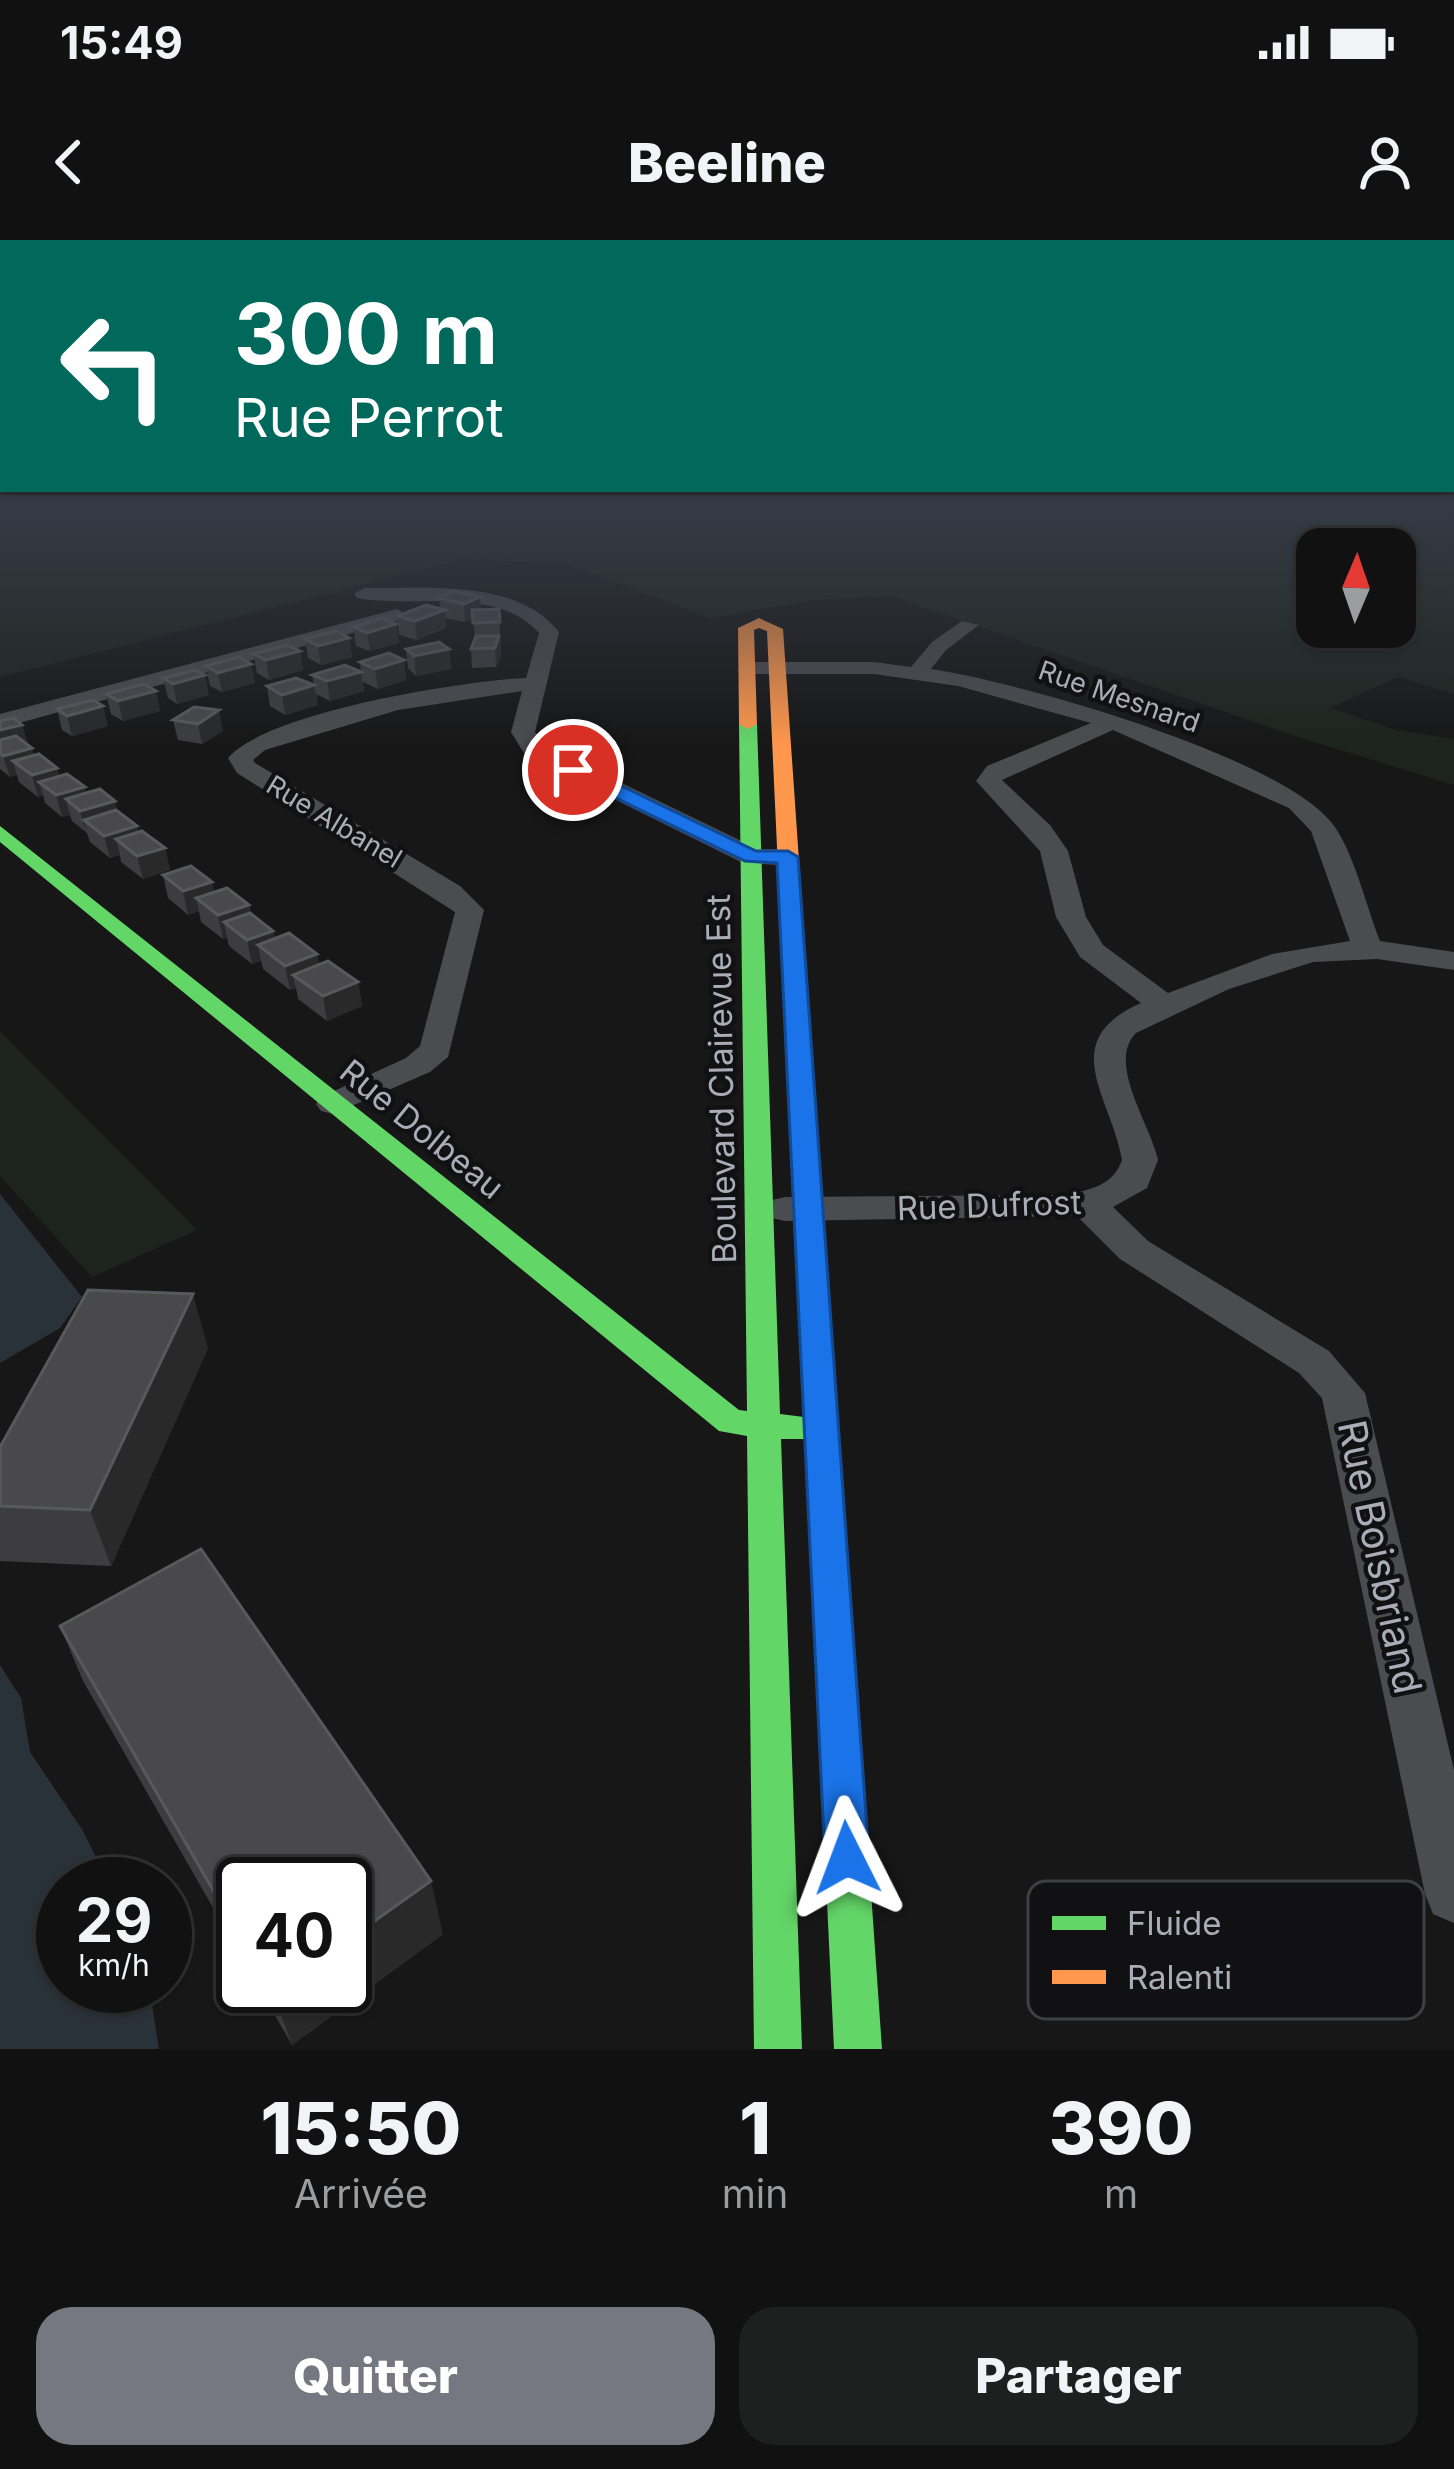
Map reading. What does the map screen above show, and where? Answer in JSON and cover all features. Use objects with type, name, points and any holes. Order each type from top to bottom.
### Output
[{"type":"street","points":[[364,594],[511,604],[543,620],[549,632],[523,732],[534,750],[752,857],[788,857]]},
{"type":"street","points":[[0,721],[391,617],[417,597]]},
{"type":"street","points":[[917,672],[939,646],[969,625]]},
{"type":"street","points":[[763,668],[788,857],[858,2049]]},
{"type":"street","name":"Rue Mesnard","points":[[763,668],[917,672],[1113,722],[1268,787],[1313,816],[1326,836],[1368,949]]},
{"type":"street","name":"Boulevard Clairevue Est","points":[[763,668],[752,857],[778,2049]]},
{"type":"street","name":"Rue Albanel","points":[[333,1103],[418,1065],[436,1050],[470,910],[450,892],[246,768],[240,758],[257,745],[438,691],[535,684]]},
{"type":"street","points":[[1113,722],[995,771],[988,782],[1041,831],[1054,851],[1071,917],[1091,950],[1165,1006]]},
{"type":"street","name":"Rue Dolbeau","points":[[0,832],[731,1421],[822,1428]]},
{"type":"street","name":"Rue Dufrost","points":[[759,1210],[1087,1204],[1121,1188],[1140,1161],[1135,1127],[1107,1060],[1109,1046],[1124,1026],[1276,959],[1316,950],[1368,949],[1454,961]]},
{"type":"street","name":"Rue Boisbriand","points":[[1087,1204],[1149,1261],[1314,1362],[1343,1393],[1454,1894]]},
{"type":"shaded area","points":[[0,577],[392,577],[0,677]]},
{"type":"shaded area","points":[[602,577],[1296,577],[1296,648],[1416,648],[1416,577],[1454,577],[1454,694],[1398,677],[1330,708],[1396,730],[1454,739],[1454,785],[1298,737],[890,596],[816,600],[710,618]]},
{"type":"shaded area","points":[[0,1031],[197,1230],[92,1277],[0,1176]]},
{"type":"shaded area","points":[[0,1194],[82,1297],[60,1328],[0,1363]]},
{"type":"shaded area","points":[[0,1665],[21,1698],[30,1752],[96,1857],[36,1857],[36,2013],[153,2013],[159,2049],[0,2049]]},
{"type":"building","points":[[453,591],[480,597],[464,604],[439,598]]},
{"type":"building","points":[[426,605],[445,610],[415,621],[397,616]]},
{"type":"building","points":[[499,609],[500,622],[473,623],[472,610]]},
{"type":"building","points":[[382,618],[396,624],[367,633],[353,627]]},
{"type":"building","points":[[336,631],[349,638],[318,646],[305,639]]},
{"type":"building","points":[[476,636],[499,636],[495,648],[471,649]]},
{"type":"building","points":[[439,642],[449,649],[414,656],[406,649]]},
{"type":"building","points":[[287,645],[300,651],[266,660],[253,654]]},
{"type":"building","points":[[389,653],[404,660],[375,669],[360,662]]},
{"type":"building","points":[[239,657],[251,664],[218,673],[206,666]]},
{"type":"building","points":[[345,665],[361,672],[327,681],[312,675]]},
{"type":"building","points":[[195,670],[205,675],[173,684],[163,678]]},
{"type":"building","points":[[296,678],[314,685],[282,695],[267,686]]},
{"type":"building","points":[[144,684],[156,691],[118,701],[106,694]]},
{"type":"building","points":[[93,700],[103,706],[67,716],[57,709]]},
{"type":"building","points":[[194,707],[219,710],[198,724],[173,720]]},
{"type":"building","points":[[14,718],[22,725],[0,730],[0,721]]},
{"type":"building","points":[[16,736],[32,748],[3,756],[0,740]]},
{"type":"building","points":[[39,754],[57,768],[32,775],[13,761]]},
{"type":"building","points":[[67,774],[85,787],[56,795],[39,782]]},
{"type":"building","points":[[100,789],[115,801],[80,811],[66,799]]},
{"type":"building","points":[[116,810],[137,826],[104,836],[84,820]]},
{"type":"building","points":[[142,831],[165,848],[137,856],[116,839]]},
{"type":"building","points":[[191,866],[212,882],[183,891],[163,875]]},
{"type":"building","points":[[227,888],[249,905],[218,915],[196,898]]},
{"type":"building","points":[[250,913],[273,931],[247,940],[224,922]]},
{"type":"building","points":[[289,933],[317,954],[285,966],[258,945]]},
{"type":"building","points":[[328,961],[358,982],[323,996],[293,975]]},
{"type":"building","points":[[88,1290],[193,1294],[90,1510],[0,1506],[0,1447]]},
{"type":"building","points":[[201,1549],[431,1881],[372,1923],[372,1857],[216,1857],[216,1895],[60,1626]]},
{"type":"traffic: fast","points":[[748,724],[778,2049]]},
{"type":"traffic: fast","points":[[0,832],[731,1422],[799,1428]]},
{"type":"traffic: fast","points":[[795,977],[858,2049]]},
{"type":"traffic: slow","points":[[748,724],[746,628],[759,623],[775,629],[795,977]]},
{"type":"route","points":[[573,770],[752,857],[788,857],[847,1858]]}]
